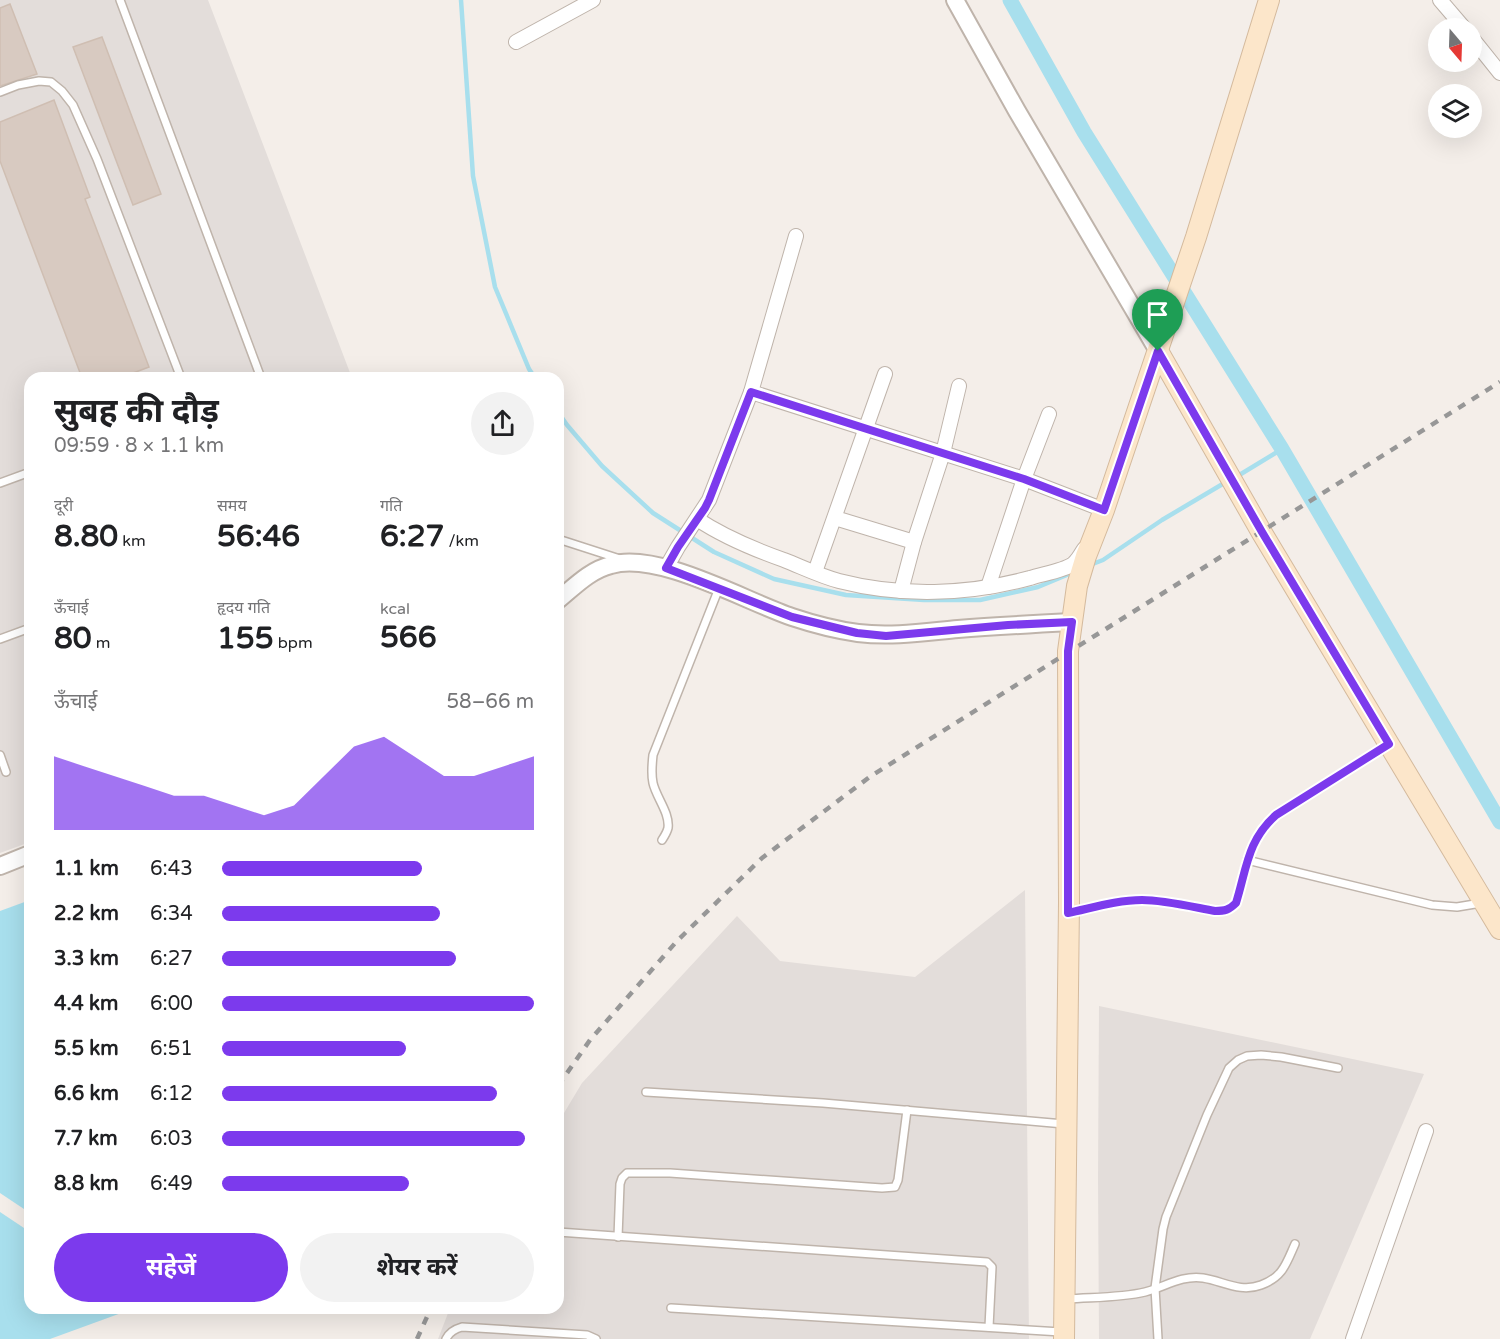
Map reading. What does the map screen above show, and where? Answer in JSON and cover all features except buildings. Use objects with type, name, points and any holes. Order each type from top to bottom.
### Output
[{"type":"main road","points":[[1064,1335],[1068,651],[1077,585],[1196,237],[1269,0]]},
{"type":"main road","points":[[1158,351],[1245,504],[1500,930]]},
{"type":"street","points":[[516,42],[593,0]]},
{"type":"street","points":[[956,0],[1017,111],[1158,351]]},
{"type":"street","points":[[1440,0],[1455,18]]},
{"type":"street","points":[[1482,51],[1500,74]]},
{"type":"street","points":[[666,568],[709,500],[751,392],[796,236]]},
{"type":"street","points":[[815,572],[885,374]]},
{"type":"street","points":[[902,591],[914,542],[943,453],[959,386]]},
{"type":"street","points":[[751,392],[1024,479],[1104,510]]},
{"type":"street","points":[[988,587],[1024,479],[1049,414]]},
{"type":"street","points":[[835,518],[914,542]]},
{"type":"street","points":[[695,523],[838,580],[902,591],[939,592],[988,587],[1018,581],[1069,566],[1077,560],[1094,535]]},
{"type":"street","points":[[564,595],[591,573],[608,565],[628,561],[666,568],[792,617],[857,633],[886,636],[1008,625],[1072,622]]},
{"type":"street","points":[[0,866],[24,856]]},
{"type":"street","points":[[1353,1339],[1426,1131]]},
{"type":"lane","points":[[120,0],[259,372]]},
{"type":"lane","points":[[0,92],[18,85],[39,81],[51,82],[73,105],[97,159],[179,372]]},
{"type":"lane","points":[[0,483],[24,474]]},
{"type":"lane","points":[[564,541],[628,561]]},
{"type":"lane","points":[[662,840],[668,826],[653,784],[653,755],[719,588]]},
{"type":"lane","points":[[0,639],[24,630]]},
{"type":"lane","points":[[1068,913],[1123,901],[1139,900],[1215,911],[1231,908],[1236,903],[1252,844],[1267,823],[1276,815],[1389,744]]},
{"type":"lane","points":[[0,755],[6,772]]},
{"type":"lane","points":[[1247,860],[1432,905],[1457,907],[1484,902]]},
{"type":"lane","points":[[1158,1339],[1155,1288],[1166,1217],[1207,1115],[1229,1068],[1247,1056],[1261,1055],[1338,1068]]},
{"type":"lane","points":[[646,1092],[824,1103],[1066,1124]]},
{"type":"lane","points":[[618,1237],[620,1184],[627,1173],[670,1173],[882,1188],[895,1187],[898,1180],[907,1110]]},
{"type":"lane","points":[[564,1232],[987,1262],[993,1269],[989,1327]]},
{"type":"lane","points":[[1064,1299],[1130,1295],[1190,1277],[1204,1278],[1247,1289],[1259,1286],[1278,1276],[1295,1244]]},
{"type":"lane","points":[[671,1308],[989,1327],[1064,1335]]},
{"type":"lane","points":[[446,1339],[455,1329],[462,1327],[587,1335],[596,1339]]},
{"type":"shaded area","points":[[0,0],[208,0],[350,372],[24,372],[24,844],[0,853]]},
{"type":"shaded area","points":[[1025,890],[1029,1339],[438,1339],[448,1314],[564,1314],[564,1113],[582,1083],[737,916],[780,961],[915,977]]},
{"type":"shaded area","points":[[1099,1006],[1424,1074],[1310,1339],[1099,1339]]},
{"type":"water","points":[[24,902],[24,1209],[0,1193],[0,911]]},
{"type":"water","points":[[0,1212],[24,1228],[24,1314],[119,1314],[50,1339],[0,1339]]},
{"type":"waterway","points":[[461,0],[473,176],[495,287],[531,372]]},
{"type":"waterway","points":[[1010,0],[1084,132],[1282,449],[1500,822]]},
{"type":"waterway","points":[[564,421],[602,466],[653,513],[714,552],[774,579],[846,595],[924,600],[980,600],[1038,587],[1074,572]]},
{"type":"waterway","points":[[1236,477],[1282,449]]},
{"type":"waterway","points":[[1090,565],[1103,560],[1162,520],[1226,482]]},
{"type":"railway","points":[[564,1077],[590,1040],[677,941],[762,858],[871,776],[1500,382]]},
{"type":"railway","points":[[417,1339],[428,1314]]},
{"type":"route","points":[[1158,351],[1262,532],[1389,744],[1276,815],[1267,823],[1252,844],[1236,903],[1231,908],[1215,911],[1139,900],[1123,901],[1068,913],[1068,651],[1072,622],[1008,625],[886,636],[857,633],[792,617],[666,568],[709,500],[751,392],[1024,479],[1104,510],[1158,351]]}]
